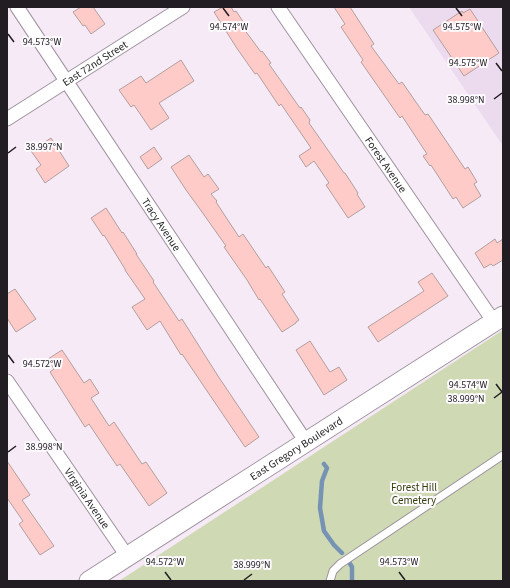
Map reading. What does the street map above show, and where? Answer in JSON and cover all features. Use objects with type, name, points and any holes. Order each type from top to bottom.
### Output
[{"type":"main road","name":"East Gregory Boulevard","points":[[89,581],[499,319]]},
{"type":"street","name":"Tracy Avenue","points":[[17,7],[306,442]]},
{"type":"street","name":"East 72nd Street","points":[[7,119],[183,7]]},
{"type":"street","name":"Forest Avenue","points":[[278,7],[499,319]]},
{"type":"street","name":"Virginia Avenue","points":[[7,381],[127,556]]},
{"type":"lane","points":[[330,581],[333,571],[340,564],[503,455]]},
{"type":"shaded area","points":[[409,7],[503,7],[503,146]]},
{"type":"green space","name":"Forest Hill Cemetery","points":[[503,330],[503,581],[119,581]]},
{"type":"building","points":[[81,7],[93,7],[105,24],[91,34],[73,12]]},
{"type":"building","points":[[223,7],[231,7],[234,12],[236,11],[244,23],[241,25],[271,63],[269,64],[310,120],[309,123],[345,173],[365,207],[348,218],[326,185],[329,183],[314,161],[306,167],[299,156],[311,148],[281,104],[279,106],[257,73],[255,74],[214,12]]},
{"type":"building","points":[[334,7],[350,7],[374,44],[371,46],[399,84],[402,82],[425,115],[428,114],[465,169],[468,167],[477,182],[474,184],[481,196],[463,208],[456,197],[453,199],[431,165],[430,166],[423,156],[427,154],[402,116],[400,118],[361,62],[363,60],[341,27],[345,24]]},
{"type":"building","points":[[470,9],[499,53],[464,76],[433,30],[462,11],[463,13]]},
{"type":"building","points":[[181,60],[194,81],[159,103],[169,118],[151,130],[134,105],[131,107],[119,90],[141,76],[146,83]]},
{"type":"building","points":[[51,138],[69,166],[45,183],[36,169],[41,165],[31,151]]},
{"type":"building","points":[[154,147],[162,159],[148,169],[140,157]]},
{"type":"building","points":[[189,155],[204,177],[208,174],[219,189],[211,194],[217,201],[216,202],[239,237],[243,234],[266,268],[268,266],[285,292],[282,294],[299,320],[282,332],[224,247],[226,246],[171,167]]},
{"type":"building","points":[[106,208],[122,233],[123,232],[154,281],[153,282],[179,321],[182,319],[259,437],[245,447],[182,354],[181,355],[160,321],[147,330],[132,307],[145,299],[104,235],[103,236],[91,218]]},
{"type":"building","points":[[495,239],[497,243],[503,239],[503,260],[493,266],[491,264],[484,268],[475,253]]},
{"type":"building","points":[[432,273],[448,296],[378,342],[368,327],[424,291],[418,282]]},
{"type":"building","points":[[15,289],[36,319],[16,332],[7,318],[7,294]]},
{"type":"building","points":[[310,341],[330,372],[339,367],[347,380],[324,395],[296,350]]},
{"type":"building","points":[[62,350],[84,383],[90,379],[99,393],[91,398],[109,426],[114,422],[142,464],[146,462],[167,493],[149,506],[120,464],[117,466],[89,424],[85,427],[50,372],[54,369],[48,359]]},
{"type":"building","points":[[7,461],[30,495],[22,500],[54,546],[40,555],[19,524],[23,521],[7,498]]},
{"type":"waterway","points":[[324,464],[327,468],[322,481],[320,508],[324,531],[342,553]]},
{"type":"waterway","points":[[349,562],[352,567],[352,581]]}]
